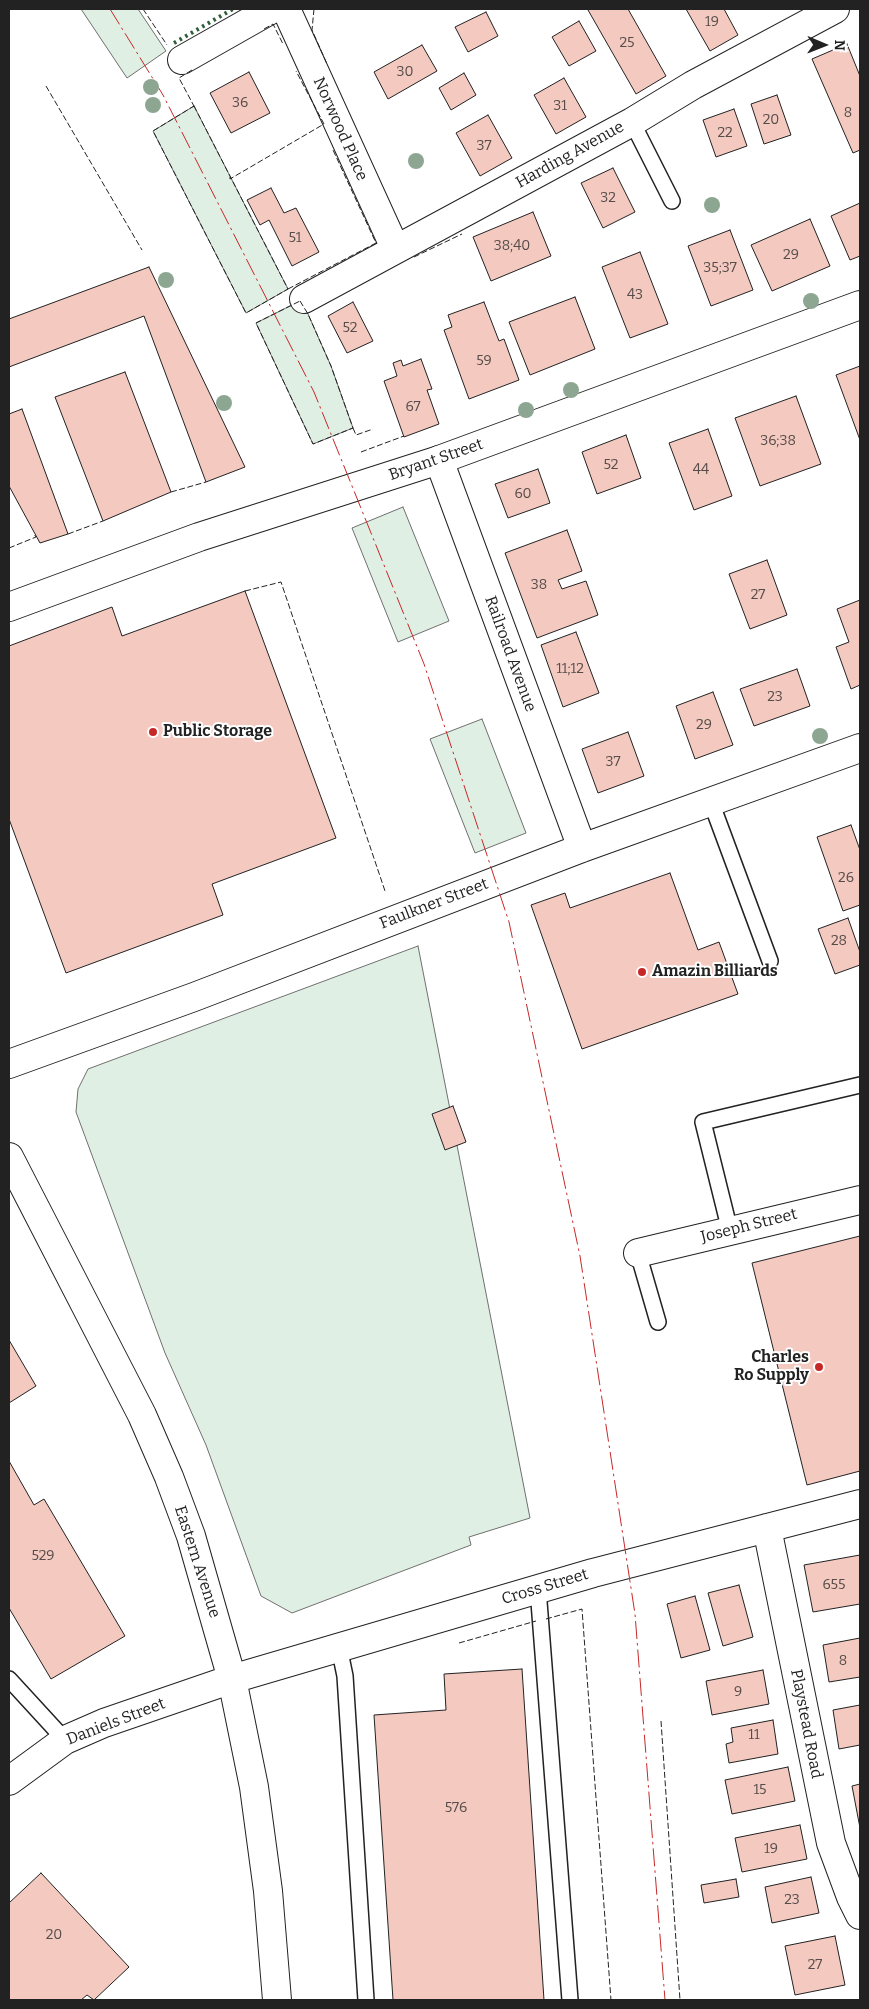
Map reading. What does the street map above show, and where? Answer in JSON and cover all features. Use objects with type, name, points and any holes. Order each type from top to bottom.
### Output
[{"type":"street","points":[[182,60],[272,9]]},
{"type":"street","name":"Norwood Place","points":[[286,9],[395,248]]},
{"type":"street","name":"Harding Avenue","points":[[304,299],[395,248],[632,122],[693,85],[835,9]]},
{"type":"street","name":"Bryant Street","points":[[9,607],[199,537],[439,460],[860,305]]},
{"type":"street","name":"Railroad Avenue","points":[[439,460],[582,848]]},
{"type":"street","name":"Faulkner Street","points":[[9,1064],[207,992],[582,848],[860,748]]},
{"type":"street","name":"Eastern Avenue","points":[[9,1157],[106,1341],[169,1477],[191,1536],[232,1679],[255,1796],[268,1891],[277,2000]]},
{"type":"street","name":"Joseph Street","points":[[638,1253],[860,1200]]},
{"type":"street","name":"Cross Street","points":[[232,1679],[702,1543],[860,1504]]},
{"type":"street","name":"Playstead Road","points":[[767,1528],[831,1843],[851,1897],[860,1915]]},
{"type":"street","name":"Daniels Street","points":[[9,1782],[65,1740],[104,1723],[232,1679]]},
{"type":"lane","points":[[632,122],[672,201]]},
{"type":"lane","points":[[712,802],[770,961]]},
{"type":"lane","points":[[730,1231],[703,1122],[860,1085]]},
{"type":"lane","points":[[638,1253],[658,1322]]},
{"type":"lane","points":[[538,1589],[570,2000]]},
{"type":"lane","points":[[339,1647],[345,1676],[366,2000]]},
{"type":"lane","points":[[9,1679],[65,1740]]},
{"type":"green space","points":[[81,9],[138,9],[166,51],[127,78]]},
{"type":"green space","points":[[194,106],[288,289],[246,313],[153,131]]},
{"type":"green space","points":[[300,301],[308,314],[331,366],[353,428],[313,444],[256,323]]},
{"type":"green space","points":[[403,507],[449,621],[398,642],[352,528]]},
{"type":"green space","points":[[482,719],[526,833],[475,853],[430,739]]},
{"type":"green space","points":[[418,946],[530,1518],[469,1537],[471,1545],[292,1613],[261,1596],[206,1445],[165,1353],[76,1112],[78,1089],[88,1069]]},
{"type":"building","points":[[628,9],[666,76],[636,94],[588,10]]},
{"type":"building","points":[[686,9],[724,9],[738,35],[710,51]]},
{"type":"building","points":[[486,12],[498,36],[468,52],[455,27]]},
{"type":"building","points":[[579,21],[596,51],[569,66],[552,37]]},
{"type":"building","points":[[847,44],[860,76],[860,150],[853,153],[812,59]]},
{"type":"building","points":[[422,45],[437,71],[388,99],[374,72]]},
{"type":"building","points":[[249,72],[270,113],[231,133],[210,93]]},
{"type":"building","points":[[464,73],[476,95],[451,110],[439,88]]},
{"type":"building","points":[[564,78],[586,117],[556,134],[534,95]]},
{"type":"building","points":[[777,95],[791,135],[764,144],[751,104]]},
{"type":"building","points":[[734,109],[747,146],[716,157],[703,120]]},
{"type":"building","points":[[488,115],[512,158],[480,176],[456,133]]},
{"type":"building","points":[[613,168],[635,212],[603,228],[581,183]]},
{"type":"building","points":[[271,188],[284,213],[296,208],[319,252],[292,266],[269,220],[260,225],[247,200]]},
{"type":"building","points":[[860,203],[860,256],[850,260],[831,216]]},
{"type":"building","points":[[533,212],[551,256],[491,281],[473,237]]},
{"type":"building","points":[[810,219],[830,266],[772,291],[751,245]]},
{"type":"building","points":[[730,230],[753,290],[711,306],[688,246]]},
{"type":"building","points":[[640,252],[668,324],[630,338],[602,267]]},
{"type":"building","points":[[149,267],[245,467],[206,482],[144,316],[9,367],[9,319]]},
{"type":"building","points":[[575,297],[595,349],[530,375],[509,322]]},
{"type":"building","points":[[353,302],[373,341],[347,353],[328,316]]},
{"type":"building","points":[[484,302],[499,341],[504,339],[519,380],[469,399],[444,330],[452,327],[448,315]]},
{"type":"building","points":[[421,359],[432,389],[427,390],[439,424],[404,437],[384,381],[397,376],[393,363],[401,360],[403,366]]},
{"type":"building","points":[[860,366],[860,440],[836,375]]},
{"type":"building","points":[[125,372],[171,492],[103,521],[55,397]]},
{"type":"building","points":[[796,396],[821,464],[760,486],[735,418]]},
{"type":"building","points":[[22,409],[68,534],[40,543],[9,486],[9,414]]},
{"type":"building","points":[[708,429],[732,496],[694,510],[669,443]]},
{"type":"building","points":[[626,435],[641,478],[597,494],[582,452]]},
{"type":"building","points":[[538,469],[550,503],[508,518],[495,484]]},
{"type":"building","points":[[567,530],[582,571],[558,580],[562,589],[586,581],[598,615],[537,638],[505,553]]},
{"type":"building","points":[[767,560],[787,615],[750,629],[729,574]]},
{"type":"building","name":"Public Storage","points":[[245,591],[336,838],[212,884],[223,915],[66,973],[9,819],[9,646],[112,607],[122,636]]},
{"type":"building","points":[[860,600],[860,685],[851,689],[836,647],[849,642],[837,609]]},
{"type":"building","points":[[576,632],[599,693],[563,707],[541,645]]},
{"type":"building","points":[[797,669],[810,706],[754,726],[740,689]]},
{"type":"building","points":[[713,692],[733,745],[695,759],[676,706]]},
{"type":"building","points":[[628,732],[644,776],[598,793],[582,749]]},
{"type":"building","points":[[851,825],[860,850],[860,905],[843,911],[817,837]]},
{"type":"building","name":"Amazin Billiards","points":[[670,873],[698,950],[719,942],[738,994],[582,1049],[531,905],[565,893],[570,908]]},
{"type":"building","points":[[848,918],[860,952],[860,965],[835,974],[818,929]]},
{"type":"building","points":[[453,1106],[466,1142],[445,1150],[432,1114]]},
{"type":"building","name":"Charles Ro Supply","points":[[860,1236],[860,1471],[807,1485],[752,1263]]},
{"type":"building","points":[[9,1340],[36,1386],[9,1403]]},
{"type":"building","points":[[9,1461],[34,1505],[44,1499],[125,1636],[51,1679],[9,1608]]},
{"type":"building","points":[[860,1555],[860,1604],[813,1612],[804,1565]]},
{"type":"building","points":[[739,1585],[753,1637],[723,1646],[708,1593]]},
{"type":"building","points":[[695,1596],[710,1650],[681,1658],[667,1604]]},
{"type":"building","points":[[860,1638],[860,1677],[829,1682],[823,1645]]},
{"type":"building","points":[[522,1669],[544,2000],[393,2000],[374,1715],[446,1710],[444,1674]]},
{"type":"building","points":[[763,1670],[769,1704],[712,1715],[706,1681]]},
{"type":"building","points":[[860,1705],[860,1745],[839,1749],[833,1710]]},
{"type":"building","points":[[773,1720],[778,1754],[729,1763],[726,1744],[733,1742],[731,1728]]},
{"type":"building","points":[[788,1767],[795,1801],[732,1814],[725,1780]]},
{"type":"building","points":[[860,1784],[860,1828],[852,1786]]},
{"type":"building","points":[[800,1825],[807,1859],[742,1872],[735,1838]]},
{"type":"building","points":[[41,1873],[129,1967],[94,2000],[87,1995],[81,2000],[9,2000],[9,1903]]},
{"type":"building","points":[[811,1877],[819,1913],[772,1923],[765,1887]]},
{"type":"building","points":[[736,1879],[739,1897],[704,1903],[701,1885]]},
{"type":"building","points":[[835,1936],[845,1985],[795,1995],[785,1946]]},
{"type":"hedge","points":[[174,43],[233,9]]},
{"type":"fence","points":[[143,9],[167,45]]},
{"type":"fence","points":[[314,9],[312,30],[327,64]]},
{"type":"fence","points":[[264,29],[273,24],[283,44]]},
{"type":"fence","points":[[192,70],[179,78],[195,108]]},
{"type":"fence","points":[[230,177],[230,179],[324,124],[296,71]]},
{"type":"fence","points":[[46,86],[142,250]]},
{"type":"fence","points":[[194,106],[288,289],[246,313],[153,131],[194,106]]},
{"type":"fence","points":[[288,289],[376,243],[333,150]]},
{"type":"fence","points":[[414,257],[462,234]]},
{"type":"fence","points":[[300,301],[308,314],[331,366],[353,428],[313,444],[256,323],[300,301]]},
{"type":"fence","points":[[353,428],[356,435],[373,429]]},
{"type":"fence","points":[[361,452],[404,436]]},
{"type":"fence","points":[[171,492],[206,482]]},
{"type":"fence","points":[[68,534],[103,521]]},
{"type":"fence","points":[[9,548],[36,537],[34,534]]},
{"type":"fence","points":[[245,591],[281,582],[385,891]]},
{"type":"fence","points":[[546,1619],[582,1609],[611,2000]]},
{"type":"fence","points":[[459,1643],[536,1621]]},
{"type":"fence","points":[[661,1721],[680,2000]]},
{"type":"power","points":[[110,9],[163,95],[314,392],[424,664],[509,922],[580,1256],[635,1614],[665,2000]]},
{"type":"place","name":"Public Storage","points":[[153,732]]},
{"type":"place","name":"Amazin Billiards","points":[[642,972]]},
{"type":"place","name":"Charles Ro Supply","points":[[819,1367]]}]
